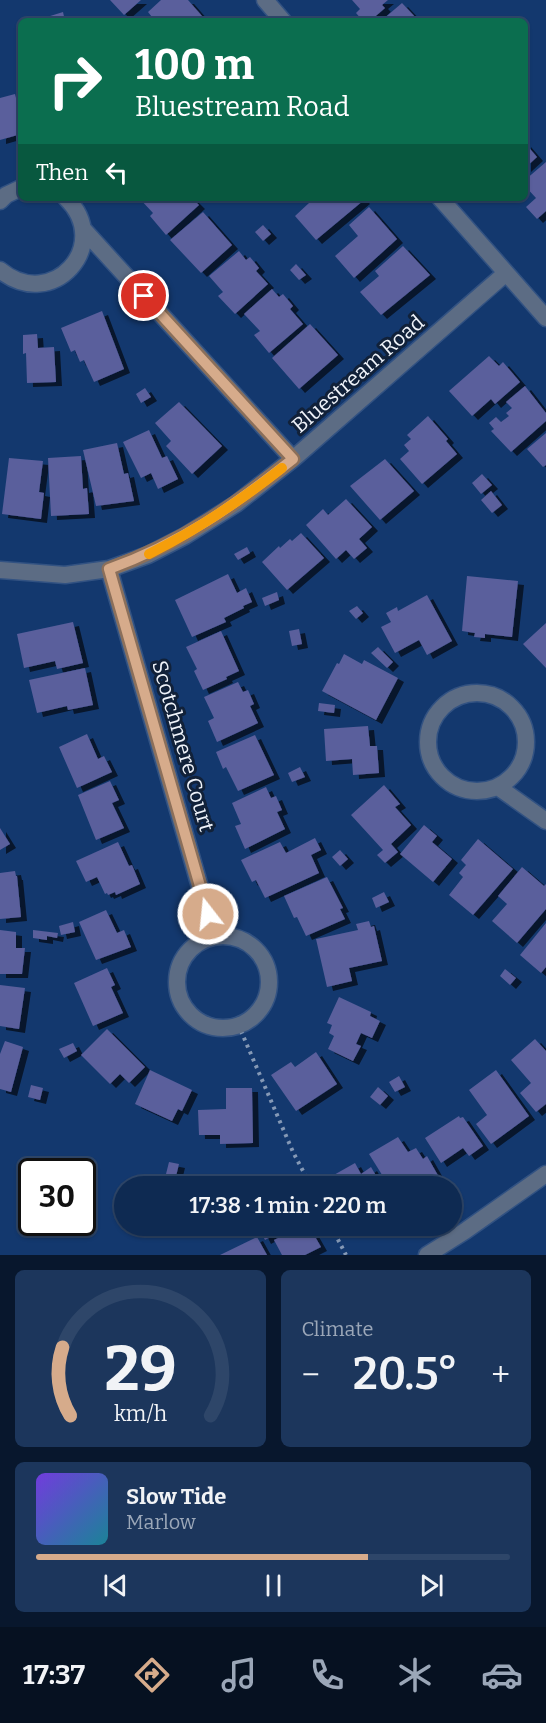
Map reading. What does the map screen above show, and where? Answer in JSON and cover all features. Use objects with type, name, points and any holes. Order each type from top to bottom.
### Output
[{"type":"street","points":[[265,0],[280,18]]},
{"type":"street","points":[[0,201],[18,189]]},
{"type":"street","points":[[0,270],[9,278],[23,284],[40,285],[63,276],[75,264],[82,248],[83,229],[78,212],[69,201]]},
{"type":"street","points":[[443,201],[546,318]]},
{"type":"street","points":[[83,229],[293,459]]},
{"type":"street","name":"Bluestream Road","points":[[0,570],[65,575],[109,569],[148,555],[185,536],[236,504],[293,459],[506,273]]},
{"type":"street","name":"Scotchmere Court","points":[[109,569],[214,936]]},
{"type":"street","points":[[481,692],[498,697],[512,707],[523,725],[526,742],[519,769],[507,782],[498,787],[481,792],[464,790],[448,783],[433,765],[427,749],[428,730],[435,714],[455,697],[481,692]]},
{"type":"street","points":[[498,787],[546,821]]},
{"type":"street","points":[[214,936],[230,936],[245,942],[258,952],[267,970],[267,994],[258,1011],[246,1021],[229,1027],[213,1027],[200,1022],[187,1011],[181,1001],[177,985],[178,969],[187,952],[200,942],[214,936]]},
{"type":"street","points":[[427,1255],[465,1232],[546,1174]]},
{"type":"path","points":[[238,1024],[293,1152],[306,1176]]},
{"type":"path","points":[[336,1236],[346,1255]]},
{"type":"building","points":[[110,0],[141,0],[124,15]]},
{"type":"building","points":[[161,0],[188,0],[202,16],[200,18],[151,18],[148,12]]},
{"type":"building","points":[[352,0],[388,0],[382,5],[385,8],[373,18],[360,18],[356,13],[360,9]]},
{"type":"building","points":[[402,3],[416,18],[384,18]]},
{"type":"building","points":[[63,12],[64,18],[47,18]]},
{"type":"building","points":[[15,94],[18,106],[18,135],[0,140],[0,98]]},
{"type":"building","points":[[528,146],[537,157],[528,165]]},
{"type":"building","points":[[546,162],[546,211],[537,219],[526,207],[536,198],[528,189],[528,177]]},
{"type":"building","points":[[142,201],[195,201],[199,205],[166,235],[150,216],[153,213]]},
{"type":"building","points":[[307,201],[363,201],[316,240],[295,216],[309,203]]},
{"type":"building","points":[[369,207],[397,239],[354,278],[335,256],[358,236],[349,225]]},
{"type":"building","points":[[203,212],[232,245],[201,273],[170,240]]},
{"type":"building","points":[[263,225],[271,234],[263,241],[255,232]]},
{"type":"building","points":[[403,246],[430,275],[381,315],[360,292],[379,276],[375,271]]},
{"type":"building","points":[[239,251],[246,260],[250,257],[259,268],[256,271],[268,284],[235,314],[218,296],[223,292],[209,276]]},
{"type":"building","points":[[296,264],[306,275],[299,280],[290,270]]},
{"type":"building","points":[[272,289],[279,297],[283,294],[293,306],[290,309],[303,324],[269,353],[254,335],[260,331],[244,314]]},
{"type":"building","points":[[102,311],[124,369],[94,382],[84,360],[80,362],[75,350],[71,352],[61,328]]},
{"type":"building","points":[[310,324],[338,355],[299,389],[272,358]]},
{"type":"building","points":[[37,334],[38,348],[54,347],[56,382],[27,383],[23,335]]},
{"type":"building","points":[[489,356],[499,366],[503,362],[520,382],[495,404],[491,399],[472,416],[449,391]]},
{"type":"building","points":[[525,386],[546,413],[546,421],[511,452],[491,431],[494,429],[489,423],[496,417],[501,422],[509,416],[506,413],[512,408],[506,402]]},
{"type":"building","points":[[145,388],[151,397],[141,403],[136,394]]},
{"type":"building","points":[[179,402],[222,446],[192,474],[166,446],[171,441],[155,423]]},
{"type":"building","points":[[428,416],[448,439],[446,441],[457,454],[422,484],[400,459],[409,451],[404,445],[411,439],[407,435]]},
{"type":"building","points":[[149,430],[162,458],[167,456],[178,479],[158,489],[151,473],[141,478],[123,442]]},
{"type":"building","points":[[546,433],[546,465],[543,467],[527,449]]},
{"type":"building","points":[[117,443],[124,474],[128,473],[134,501],[96,506],[83,450]]},
{"type":"building","points":[[81,456],[83,489],[87,488],[89,514],[51,516],[48,458]]},
{"type":"building","points":[[9,458],[43,461],[39,492],[44,493],[41,519],[2,514]]},
{"type":"building","points":[[385,459],[414,491],[380,520],[350,486]]},
{"type":"building","points":[[482,474],[492,485],[481,494],[472,483]]},
{"type":"building","points":[[491,491],[502,505],[492,513],[481,500]]},
{"type":"building","points":[[346,499],[372,527],[359,539],[367,548],[354,559],[346,550],[336,559],[306,525],[323,509],[328,515]]},
{"type":"building","points":[[301,533],[324,558],[287,590],[262,562],[279,546],[280,548],[290,539],[292,541]]},
{"type":"building","points":[[247,547],[250,553],[238,560],[234,554]]},
{"type":"building","points":[[228,574],[237,593],[246,588],[252,602],[224,618],[226,622],[192,637],[175,600]]},
{"type":"building","points":[[467,576],[518,581],[512,637],[485,634],[485,638],[474,637],[475,633],[462,631]]},
{"type":"building","points":[[277,592],[279,600],[265,606],[262,598]]},
{"type":"building","points":[[427,595],[452,641],[427,655],[419,640],[395,653],[381,627],[391,622],[386,613],[397,607],[398,611]]},
{"type":"building","points":[[357,606],[363,613],[356,619],[349,611]]},
{"type":"building","points":[[73,622],[83,663],[57,669],[55,661],[24,668],[17,634]]},
{"type":"building","points":[[546,623],[546,668],[523,644]]},
{"type":"building","points":[[299,629],[302,644],[292,646],[289,631]]},
{"type":"building","points":[[221,631],[239,671],[203,690],[194,671],[197,669],[186,647]]},
{"type":"building","points":[[378,647],[393,662],[387,668],[371,653]]},
{"type":"building","points":[[344,654],[362,664],[364,660],[398,678],[376,720],[322,691]]},
{"type":"building","points":[[85,668],[93,705],[68,710],[67,706],[37,713],[29,680]]},
{"type":"building","points":[[238,682],[243,692],[248,690],[254,704],[250,706],[258,723],[217,742],[208,721],[214,718],[204,697]]},
{"type":"building","points":[[319,703],[335,705],[334,713],[318,711]]},
{"type":"building","points":[[368,726],[370,746],[377,746],[379,773],[353,775],[352,759],[326,761],[324,729]]},
{"type":"building","points":[[87,734],[98,759],[104,756],[112,772],[77,788],[59,747]]},
{"type":"building","points":[[255,735],[274,775],[238,791],[226,767],[223,769],[216,752]]},
{"type":"building","points":[[300,767],[305,777],[292,782],[288,773]]},
{"type":"building","points":[[110,781],[119,800],[112,803],[124,828],[96,840],[78,795]]},
{"type":"building","points":[[384,785],[400,804],[395,807],[411,825],[391,844],[398,852],[385,863],[377,855],[383,850],[351,815]]},
{"type":"building","points":[[266,787],[271,798],[276,796],[282,810],[277,812],[285,829],[245,849],[235,826],[241,824],[232,803]]},
{"type":"building","points":[[424,825],[437,836],[432,842],[452,859],[433,882],[400,854]]},
{"type":"building","points":[[0,828],[10,844],[0,850]]},
{"type":"building","points":[[315,838],[321,850],[311,855],[319,873],[265,898],[256,880],[252,882],[241,860],[280,842],[286,853]]},
{"type":"building","points":[[478,839],[513,869],[473,915],[449,895],[463,877],[459,873],[466,865],[461,860]]},
{"type":"building","points":[[118,842],[140,884],[116,895],[115,892],[108,895],[105,894],[97,877],[86,882],[76,861]]},
{"type":"building","points":[[340,850],[348,859],[340,866],[332,857]]},
{"type":"building","points":[[522,867],[544,886],[546,884],[546,909],[517,943],[492,921],[507,904],[498,896]]},
{"type":"building","points":[[15,871],[21,917],[0,919],[0,873]]},
{"type":"building","points":[[327,877],[343,908],[340,909],[345,919],[306,936],[297,917],[294,918],[284,896]]},
{"type":"building","points":[[384,892],[389,902],[376,908],[372,898]]},
{"type":"building","points":[[106,910],[117,933],[124,930],[131,947],[96,960],[79,922]]},
{"type":"building","points":[[369,921],[371,927],[374,926],[382,961],[349,968],[352,981],[327,987],[316,939],[358,930],[356,924]]},
{"type":"building","points":[[73,922],[75,932],[61,935],[59,926]]},
{"type":"building","points":[[546,923],[546,967],[541,973],[520,955]]},
{"type":"building","points":[[0,930],[16,932],[16,948],[25,948],[22,974],[0,974]]},
{"type":"building","points":[[33,930],[58,933],[57,938],[47,936],[47,940],[33,938]]},
{"type":"building","points":[[107,968],[115,985],[111,987],[123,1013],[93,1026],[74,983]]},
{"type":"building","points":[[505,969],[516,978],[510,985],[500,976]]},
{"type":"building","points":[[0,985],[25,988],[19,1029],[0,1026]]},
{"type":"building","points":[[339,997],[371,1012],[370,1016],[380,1021],[372,1038],[361,1033],[356,1044],[361,1046],[353,1061],[328,1049],[334,1036],[329,1033],[332,1025],[327,1023]]},
{"type":"building","points":[[107,1029],[145,1067],[129,1083],[120,1074],[110,1084],[81,1055]]},
{"type":"building","points":[[535,1039],[546,1051],[546,1104],[536,1112],[520,1093],[531,1083],[511,1060]]},
{"type":"building","points":[[5,1041],[23,1047],[11,1092],[0,1089],[0,1054]]},
{"type":"building","points":[[73,1043],[77,1051],[64,1058],[59,1049]]},
{"type":"building","points":[[316,1052],[337,1084],[296,1111],[271,1075],[291,1062],[295,1067]]},
{"type":"building","points":[[150,1070],[192,1090],[182,1111],[178,1109],[172,1121],[135,1104]]},
{"type":"building","points":[[496,1070],[529,1116],[491,1144],[476,1124],[487,1115],[469,1090]]},
{"type":"building","points":[[399,1076],[405,1087],[395,1092],[389,1082]]},
{"type":"building","points":[[31,1085],[43,1088],[40,1100],[28,1097]]},
{"type":"building","points":[[378,1087],[388,1096],[380,1105],[370,1097]]},
{"type":"building","points":[[226,1088],[252,1088],[253,1143],[220,1144],[220,1135],[199,1135],[198,1110],[226,1109]]},
{"type":"building","points":[[459,1116],[463,1117],[483,1146],[469,1156],[463,1148],[441,1163],[425,1138]]},
{"type":"building","points":[[398,1137],[408,1152],[416,1148],[423,1159],[427,1156],[438,1176],[383,1176],[369,1154]]},
{"type":"building","points":[[169,1162],[179,1164],[176,1176],[166,1174]]},
{"type":"building","points":[[355,1163],[361,1174],[371,1167],[376,1176],[332,1176]]},
{"type":"building","points":[[277,1236],[315,1236],[321,1247],[305,1255],[282,1255],[274,1240],[278,1238]]},
{"type":"building","points":[[257,1237],[267,1255],[220,1255]]},
{"type":"slow traffic","points":[[149,554],[185,536],[236,504],[282,468]]},
{"type":"route","points":[[144,296],[293,459],[236,504],[185,536],[148,555],[109,569],[208,914]]}]
